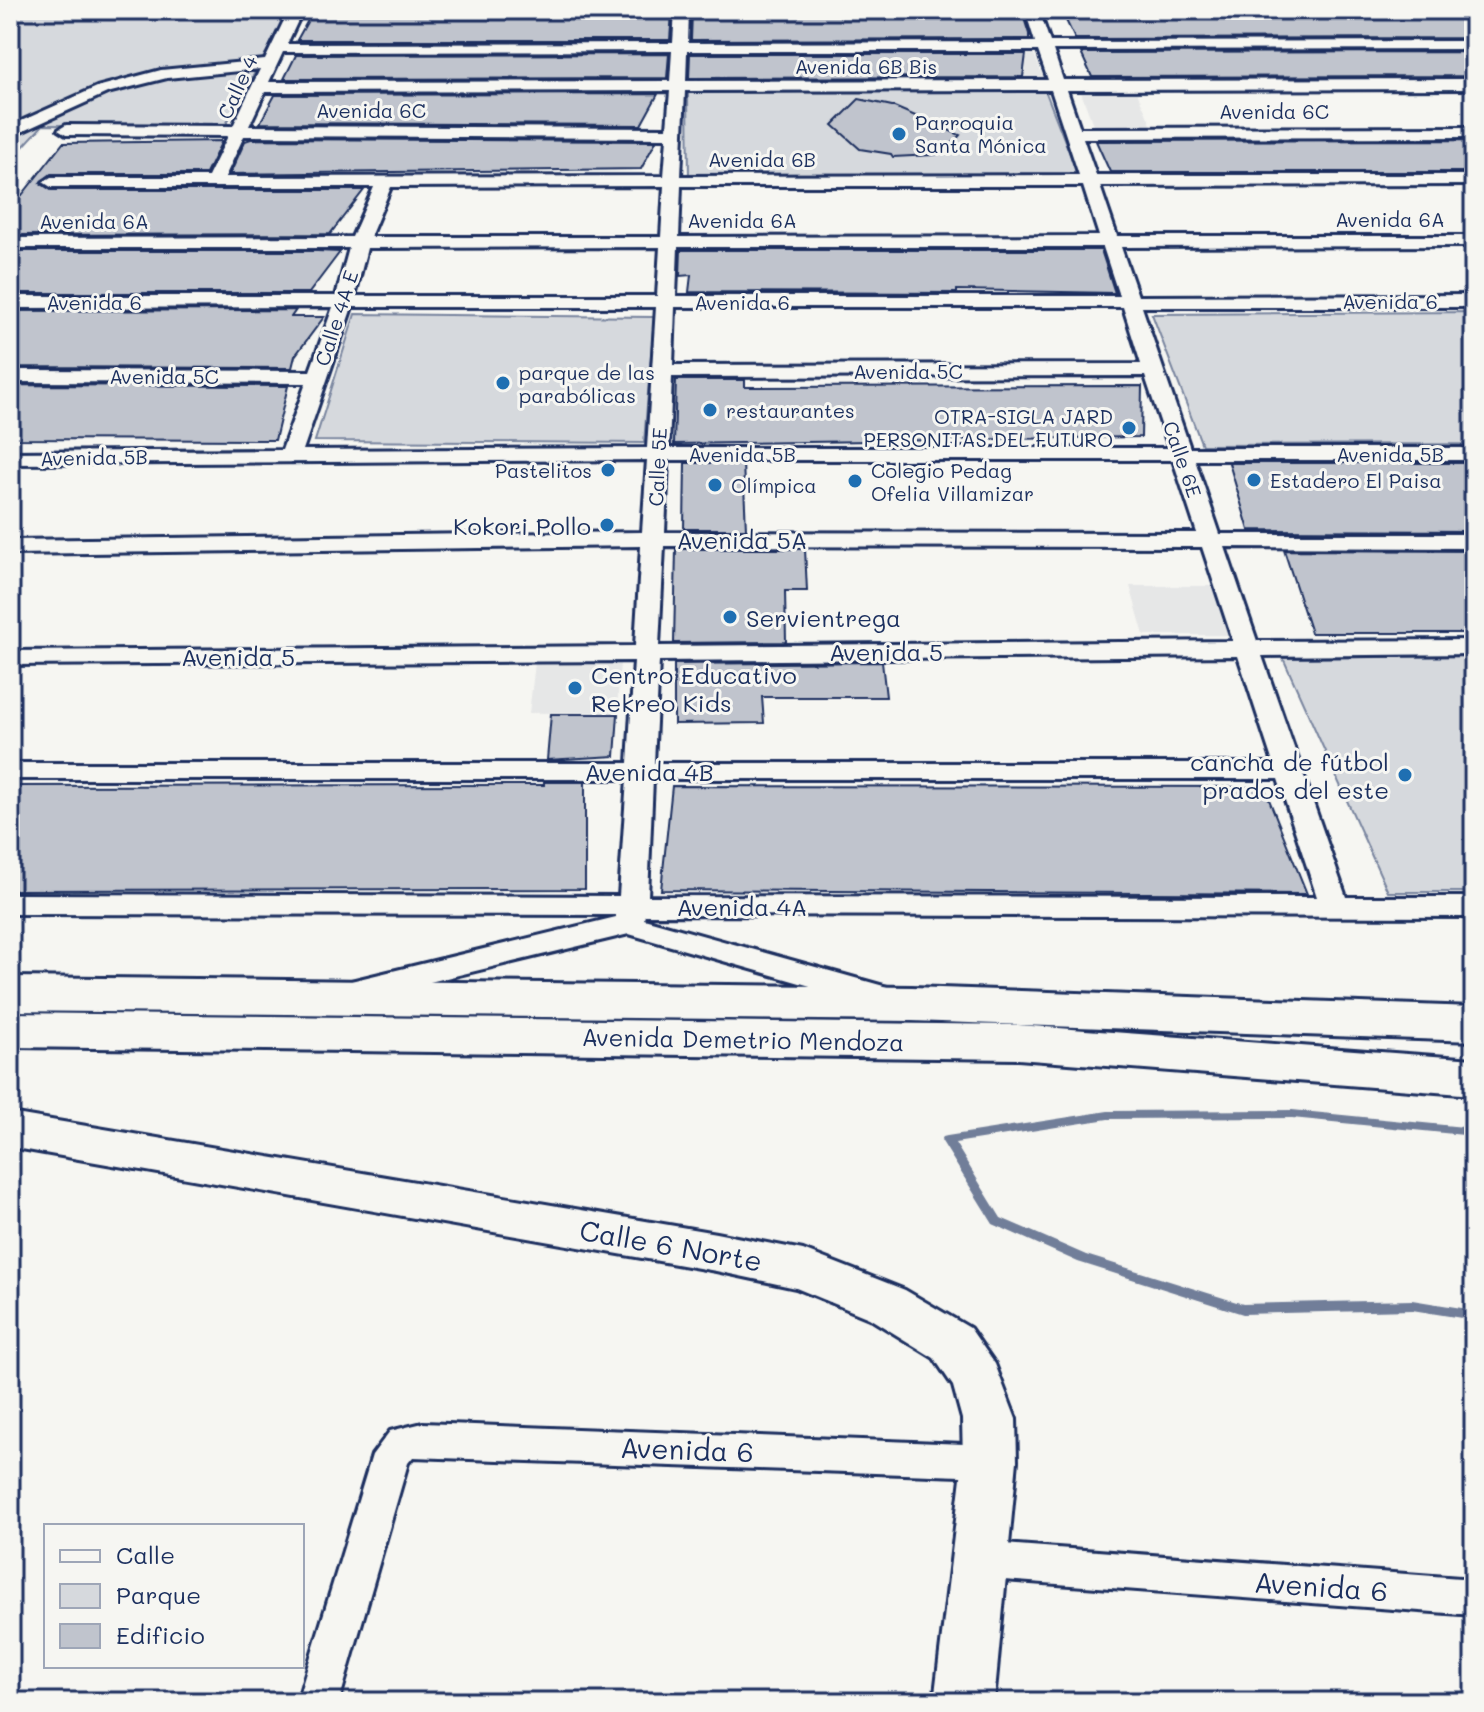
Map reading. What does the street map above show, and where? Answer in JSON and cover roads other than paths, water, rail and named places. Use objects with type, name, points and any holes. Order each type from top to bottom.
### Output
[{"type":"main road","name":"Avenida Demetrio Mendoza","points":[[10,994],[912,1004],[1474,1024]]},
{"type":"main road","name":"Avenida Demetrio Mendoza","points":[[10,1030],[1018,1042],[1474,1077]]},
{"type":"street","name":"Calle 4","points":[[214,182],[296,10]]},
{"type":"street","name":"Calle 5E","points":[[631,914],[682,10]]},
{"type":"street","name":"Calle 6E","points":[[1032,10],[1335,908]]},
{"type":"street","points":[[278,48],[1474,45]]},
{"type":"street","points":[[10,132],[102,90],[166,73],[270,64]]},
{"type":"street","name":"Avenida 6B Bis","points":[[259,87],[1474,84]]},
{"type":"street","name":"Avenida 6C","points":[[66,130],[675,133]]},
{"type":"street","name":"Avenida 6C","points":[[1073,133],[1474,132]]},
{"type":"street","name":"Avenida 6B","points":[[51,182],[1474,180]]},
{"type":"street","name":"Calle 4A E","points":[[291,455],[344,302],[359,243],[384,182]]},
{"type":"street","name":"Avenida 6A","points":[[10,243],[1474,241]]},
{"type":"street","name":"Avenida 6","points":[[10,302],[1474,301]]},
{"type":"street","name":"Avenida 5C","points":[[662,371],[1153,370]]},
{"type":"street","name":"Avenida 5C","points":[[10,376],[317,377]]},
{"type":"street","name":"Avenida 5B","points":[[16,458],[1474,454]]},
{"type":"street","points":[[10,479],[16,458]]},
{"type":"street","name":"Avenida 5A","points":[[10,547],[653,539],[1474,541]]},
{"type":"street","name":"Avenida 5","points":[[10,658],[1474,647]]},
{"type":"street","name":"Avenida 4B","points":[[10,771],[1289,771]]},
{"type":"street","name":"Avenida 4A","points":[[10,904],[631,914],[1474,907]]},
{"type":"street","points":[[319,999],[631,914],[912,1004]]},
{"type":"street","name":"Calle 6 Norte","points":[[10,1130],[701,1249],[803,1270],[887,1304],[952,1343],[977,1379],[989,1419],[990,1461],[964,1702]]},
{"type":"street","name":"Avenida 6","points":[[318,1702],[391,1455],[403,1442],[423,1439],[990,1461]]},
{"type":"street","name":"Avenida 6","points":[[977,1560],[1474,1597]]},
{"type":"waterway","points":[[1474,1132],[1292,1114],[1108,1115],[947,1140],[997,1221],[1082,1259],[1243,1309],[1412,1305],[1474,1315]]},
{"type":"place","name":"Parroquia Santa Mónica","points":[[899,134]]},
{"type":"place","name":"parque de las parabólicas","points":[[503,383]]},
{"type":"place","name":"restaurantes","points":[[710,410]]},
{"type":"place","name":"OTRA-SIGLA JARD PERSONITAS DEL FUTURO","points":[[1129,428]]},
{"type":"place","name":"Pastelitos","points":[[608,470]]},
{"type":"place","name":"Estadero El Paisa","points":[[1254,480]]},
{"type":"place","name":"Colegio Pedag Ofelia Villamizar","points":[[855,481]]},
{"type":"place","name":"Olímpica","points":[[715,485]]},
{"type":"place","name":"Kokori Pollo","points":[[607,525]]},
{"type":"place","name":"Servientrega","points":[[730,617]]},
{"type":"place","name":"Centro Educativo Rekreo Kids","points":[[575,688]]},
{"type":"place","name":"cancha de fútbol prados del este","points":[[1405,775]]}]
